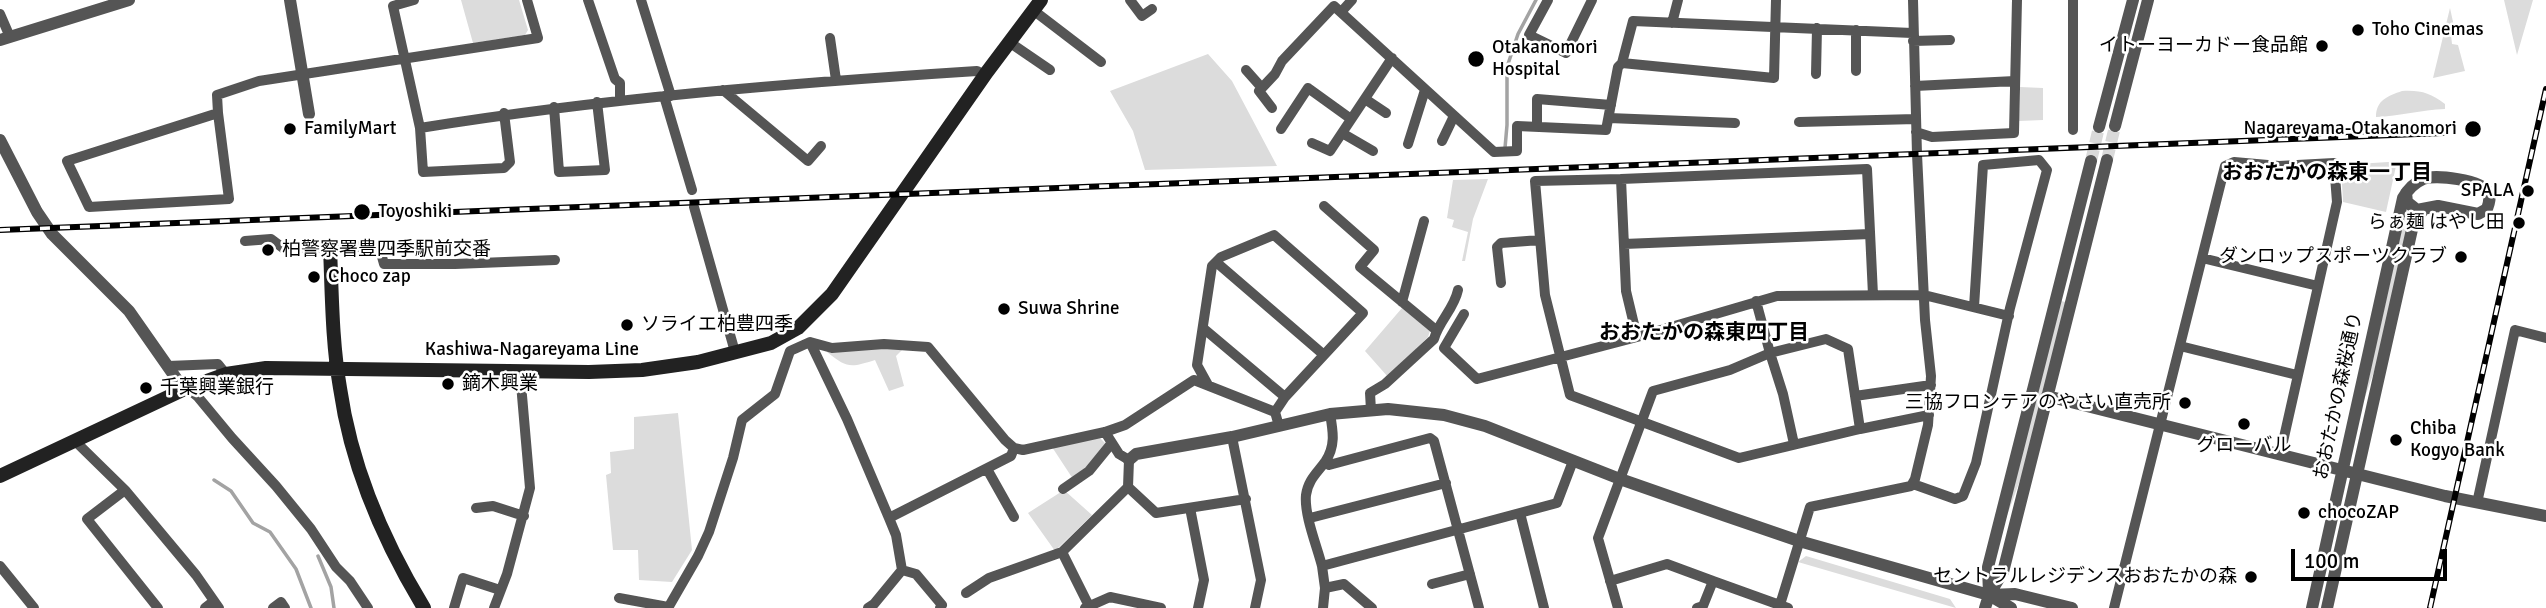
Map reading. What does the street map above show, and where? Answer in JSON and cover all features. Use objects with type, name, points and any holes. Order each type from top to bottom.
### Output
[{"type":"main road","name":"Kashiwa-Nagareyama Line","points":[[0,476],[187,388],[226,374],[266,368],[632,371],[698,362],[771,343],[787,344],[832,294],[1037,5]]},
{"type":"main road","points":[[330,248],[337,368],[351,437],[371,499],[400,566],[424,608]]},
{"type":"street","points":[[0,14],[5,38],[129,0]]},
{"type":"street","points":[[290,0],[309,114]]},
{"type":"street","points":[[414,0],[393,6],[421,128],[423,172],[505,168],[510,162],[504,113]]},
{"type":"street","points":[[218,113],[67,161],[89,207],[229,199],[217,95],[259,81],[538,38],[527,0]]},
{"type":"street","points":[[588,0],[615,79],[620,83],[620,100]]},
{"type":"street","points":[[640,0],[692,190]]},
{"type":"street","points":[[1130,0],[1142,16],[1152,9]]},
{"type":"street","points":[[1342,11],[1352,0]]},
{"type":"street","points":[[1548,0],[1530,35],[1566,53],[1592,0]]},
{"type":"street","points":[[1672,23],[1678,0]]},
{"type":"street","points":[[1622,63],[1774,78],[1776,0]]},
{"type":"street","points":[[1913,0],[1916,131],[1931,385],[1929,415],[1913,484]]},
{"type":"street","points":[[1916,131],[1932,137],[2014,133],[2017,0]]},
{"type":"street","points":[[2073,0],[2073,130]]},
{"type":"street","points":[[2099,127],[2133,0]]},
{"type":"street","points":[[2115,126],[2148,0]]},
{"type":"street","points":[[1037,5],[1101,62]]},
{"type":"street","points":[[1272,108],[1259,91],[1275,74],[1282,61],[1334,6],[1494,152],[1517,150],[1517,126],[1606,130],[1618,67],[1622,63],[1633,21],[1856,30],[1950,40]]},
{"type":"street","points":[[1816,74],[1817,29]]},
{"type":"street","points":[[1856,30],[1856,71]]},
{"type":"street","points":[[830,38],[836,80]]},
{"type":"street","points":[[1009,42],[1050,70]]},
{"type":"street","points":[[1312,143],[1330,151],[1392,58]]},
{"type":"street","points":[[1246,70],[1262,88]]},
{"type":"street","points":[[421,128],[504,113],[723,90],[977,71],[985,75]]},
{"type":"street","points":[[1915,86],[2015,81]]},
{"type":"street","points":[[1281,129],[1308,88],[1351,119]]},
{"type":"street","points":[[723,90],[808,161],[821,146]]},
{"type":"street","points":[[1408,144],[1425,90]]},
{"type":"street","points":[[1365,99],[1386,113]]},
{"type":"street","points":[[1536,127],[1537,99],[1611,105]]},
{"type":"street","points":[[554,107],[559,172],[605,170],[597,102]]},
{"type":"street","points":[[1442,141],[1454,117]]},
{"type":"street","points":[[1609,118],[1735,123]]},
{"type":"street","points":[[1799,122],[1916,119]]},
{"type":"street","points":[[1342,133],[1373,151]]},
{"type":"street","points":[[0,140],[37,212],[52,234],[122,303],[178,381],[198,397],[232,439],[276,485],[311,528],[336,567],[350,581],[368,608]]},
{"type":"street","points":[[1610,581],[1667,564],[1783,607],[1810,507],[1913,484],[1955,499],[1963,496],[1976,463],[2009,316],[2047,170],[2039,160],[1983,165],[1974,307]]},
{"type":"street","points":[[1985,608],[1989,595],[2003,572],[2107,160]]},
{"type":"street","points":[[1989,595],[1988,567],[2091,161]]},
{"type":"street","points":[[2114,608],[2225,166],[2234,162],[2279,166],[2334,163],[2337,202],[2280,455]]},
{"type":"street","points":[[1872,295],[1867,169],[1535,181],[1545,295],[1570,395],[1739,458],[1929,415]]},
{"type":"street","points":[[2431,176],[2479,184],[2486,189],[2489,196],[2487,209],[2478,214],[2438,206],[2423,211],[2408,204],[2406,193],[2416,182],[2431,176]]},
{"type":"street","points":[[1621,179],[1626,291],[1637,337]]},
{"type":"street","name":"おおたかの森桜通り","points":[[2312,608],[2400,208],[2406,193]]},
{"type":"street","points":[[1324,206],[1374,250],[1360,267],[1402,302],[1477,379],[1637,337],[1777,296],[1924,295],[2009,316]]},
{"type":"street","points":[[694,207],[735,352]]},
{"type":"street","name":"おおたかの森桜通り","points":[[2327,608],[2413,225],[2423,211]]},
{"type":"street","points":[[1402,302],[1424,221]]},
{"type":"street","points":[[1624,244],[1870,234]]},
{"type":"street","points":[[1208,385],[1197,365],[1212,266],[1221,257],[1274,236],[1363,313],[1285,397],[1275,412],[1279,426]]},
{"type":"street","points":[[245,241],[271,239],[283,248],[379,246],[384,264],[555,260]]},
{"type":"street","points":[[1501,283],[1497,247],[1501,243],[1540,240]]},
{"type":"street","points":[[2202,258],[2318,286]]},
{"type":"street","points":[[1216,262],[1324,355]]},
{"type":"street","points":[[1371,410],[1370,394],[1397,374],[1435,334],[1456,299],[1458,290]]},
{"type":"street","points":[[1756,302],[1783,394],[1794,444]]},
{"type":"street","points":[[1444,348],[1464,314]]},
{"type":"street","points":[[1203,328],[1285,397]]},
{"type":"street","points":[[2477,503],[2515,330],[2546,338]]},
{"type":"street","points":[[1618,608],[1598,538],[1653,391],[1730,370],[1770,353],[1826,339],[1847,349],[1860,429]]},
{"type":"street","points":[[810,342],[896,535],[902,570],[868,608]]},
{"type":"street","points":[[619,598],[668,608],[709,531],[733,458],[742,420],[775,394],[787,344],[810,342],[832,348],[884,344],[928,347],[1014,448],[1023,450],[1125,425],[1194,380],[1275,412]]},
{"type":"street","points":[[2180,346],[2297,375]]},
{"type":"street","points":[[168,366],[218,364],[226,374]]},
{"type":"street","points":[[494,608],[524,516],[530,488],[521,384],[523,371]]},
{"type":"street","points":[[1855,396],[1931,385]]},
{"type":"street","points":[[2047,396],[2342,471],[2477,503],[2546,516]]},
{"type":"street","points":[[965,593],[989,578],[1062,552],[1128,487],[1129,460],[1136,454],[1232,438],[1330,414],[1371,410],[1426,412],[1464,419],[1620,479],[1799,541],[1989,595],[2011,608]]},
{"type":"street","points":[[1323,608],[1325,588],[1322,566],[1306,496],[1309,484],[1325,462],[1332,446],[1334,433],[1330,414]]},
{"type":"street","points":[[1105,432],[1119,454],[1129,460]]},
{"type":"street","points":[[1232,438],[1261,580],[1255,608]]},
{"type":"street","points":[[1325,462],[1329,465],[1430,438],[1434,441],[1479,608]]},
{"type":"street","points":[[74,440],[125,490],[190,566],[217,604],[205,608]]},
{"type":"street","points":[[1063,489],[1089,471],[1111,444]]},
{"type":"street","points":[[890,518],[1011,456],[1014,448]]},
{"type":"street","points":[[1322,566],[1557,503],[1573,461]]},
{"type":"street","points":[[987,469],[1014,517]]},
{"type":"street","points":[[1310,518],[1446,483]]},
{"type":"street","points":[[1128,487],[1156,513],[1246,499]]},
{"type":"street","points":[[125,490],[87,519],[158,608]]},
{"type":"street","points":[[475,508],[493,506],[524,516]]},
{"type":"street","points":[[1190,508],[1204,580],[1198,608]]},
{"type":"street","points":[[1520,513],[1545,608]]},
{"type":"street","points":[[1062,552],[1087,607],[1110,597],[1161,608]]},
{"type":"street","points":[[0,566],[34,608]]},
{"type":"street","points":[[902,570],[916,574],[942,605],[940,608]]},
{"type":"street","points":[[1432,584],[1470,574]]},
{"type":"street","points":[[454,608],[463,578],[500,590]]},
{"type":"street","points":[[1697,608],[1703,606],[1713,581]]},
{"type":"street","points":[[1325,588],[1344,584],[1372,608]]},
{"type":"street","points":[[1989,595],[2015,594],[2072,608]]},
{"type":"street","points":[[274,608],[281,602],[285,608]]},
{"type":"shaded area","points":[[461,0],[519,0],[528,30],[525,35],[473,43]]},
{"type":"shaded area","points":[[2504,0],[2533,0],[2517,55]]},
{"type":"shaded area","points":[[2450,8],[2455,31],[2451,35],[2452,44],[2458,45],[2465,71],[2433,78]]},
{"type":"shaded area","points":[[1208,54],[1232,81],[1277,166],[1145,170],[1133,131],[1110,91]]},
{"type":"shaded area","points":[[2020,87],[2043,88],[2043,120],[2019,121]]},
{"type":"shaded area","points":[[2402,91],[2430,95],[2445,104],[2445,109],[2376,117],[2381,103]]},
{"type":"shaded area","points":[[2404,161],[2396,166],[2386,212],[2343,202],[2341,165]]},
{"type":"shaded area","points":[[1488,179],[1473,219],[1465,261],[1462,261],[1468,232],[1452,227],[1454,220],[1447,218],[1453,180]]},
{"type":"shaded area","points":[[2406,210],[2411,213],[2377,363],[2363,403]]},
{"type":"shaded area","points":[[2060,301],[2066,302],[2022,475],[2005,521]]},
{"type":"shaded area","points":[[1402,308],[1430,331],[1428,337],[1388,377],[1365,351]]},
{"type":"shaded area","points":[[883,343],[904,348],[896,356],[904,386],[889,391],[875,360],[849,365],[827,352]]},
{"type":"shaded area","points":[[678,413],[692,550],[672,582],[639,580],[638,550],[613,550],[606,475],[611,473],[610,452],[634,449],[634,417]]},
{"type":"shaded area","points":[[1100,438],[1105,443],[1073,479],[1052,447]]},
{"type":"shaded area","points":[[1064,490],[1092,515],[1055,551],[1028,513]]},
{"type":"shaded area","points":[[1806,556],[1950,599],[1956,608],[1798,562]]},
{"type":"waterway","points":[[1505,148],[1507,67],[1518,34],[1536,0]]},
{"type":"waterway","points":[[214,480],[231,491],[253,523],[270,532],[296,569],[311,608]]},
{"type":"waterway","points":[[318,556],[331,587],[334,608]]},
{"type":"tunnel","points":[[2107,160],[2115,126]]},
{"type":"tunnel","points":[[2091,161],[2099,127]]},
{"type":"railway","points":[[2430,608],[2546,89]]},
{"type":"railway","points":[[0,230],[2443,133]]},
{"type":"place","name":"Toho Cinemas","points":[[2358,30]]},
{"type":"place","name":"イトーヨーカドー食品館","points":[[2322,46]]},
{"type":"place","name":"Otakanomori Hospital","points":[[1476,59]]},
{"type":"place","name":"FamilyMart","points":[[290,129]]},
{"type":"place","name":"Nagareyama-Otakanomori","points":[[2473,129]]},
{"type":"place","name":"SPALA","points":[[2528,191]]},
{"type":"place","name":"Toyoshiki","points":[[362,212]]},
{"type":"place","name":"らぁ麺 はやし田","points":[[2519,223]]},
{"type":"place","name":"柏警察署豊四季駅前交番","points":[[268,250]]},
{"type":"place","name":"ダンロップスポーツクラブ","points":[[2461,257]]},
{"type":"place","name":"Choco zap","points":[[314,277]]},
{"type":"place","name":"Suwa Shrine","points":[[1004,309]]},
{"type":"place","name":"ソライエ柏豊四季","points":[[627,325]]},
{"type":"place","name":"鏑木興業","points":[[448,384]]},
{"type":"place","name":"千葉興業銀行","points":[[146,388]]},
{"type":"place","name":"三協フロンテアのやさい直売所","points":[[2185,403]]},
{"type":"place","name":"グローバル","points":[[2244,424]]},
{"type":"place","name":"Chiba Kogyo Bank","points":[[2396,440]]},
{"type":"place","name":"chocoZAP","points":[[2304,513]]},
{"type":"place","name":"セントラルレジデンスおおたかの森","points":[[2251,577]]},
{"type":"district","name":"おおたかの森東一丁目","points":[[2327,173]]},
{"type":"district","name":"おおたかの森東四丁目","points":[[1704,333]]}]
